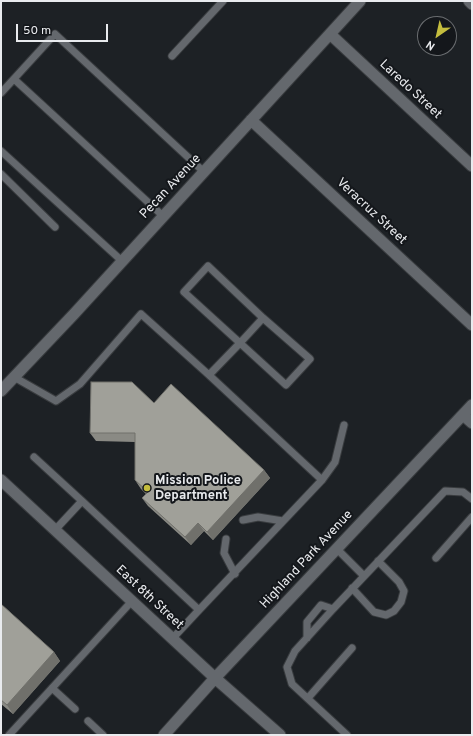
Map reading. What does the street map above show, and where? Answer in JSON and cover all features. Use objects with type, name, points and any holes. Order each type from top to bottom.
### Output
[{"type":"street","name":"Pecan Avenue","points":[[1,390],[122,261],[360,1]]},
{"type":"street","points":[[469,1],[472,4]]},
{"type":"street","name":"Laredo Street","points":[[330,34],[472,166]]},
{"type":"street","name":"Veracruz Street","points":[[251,120],[472,325]]},
{"type":"street","name":"Highland Park Avenue","points":[[164,735],[215,678],[472,405]]},
{"type":"street","points":[[463,415],[472,423]]},
{"type":"street","name":"East 8th Street","points":[[2,482],[172,639],[280,735]]},
{"type":"lane","points":[[172,56],[223,1]]},
{"type":"lane","points":[[1,93],[55,34],[204,172]]},
{"type":"lane","points":[[14,79],[163,216]]},
{"type":"lane","points":[[1,151],[122,261]]},
{"type":"lane","points":[[1,174],[55,227]]},
{"type":"lane","points":[[208,266],[263,318],[310,359],[286,385],[240,343],[184,292],[208,266]]},
{"type":"lane","points":[[14,377],[56,401],[80,384],[141,314],[322,480]]},
{"type":"lane","points":[[209,375],[263,318]]},
{"type":"lane","points":[[172,639],[235,574],[322,480],[335,462],[344,425]]},
{"type":"lane","points":[[34,457],[199,610]]},
{"type":"lane","points":[[347,735],[292,684],[287,667],[295,651],[333,608],[445,491],[463,492],[472,499]]},
{"type":"lane","points":[[55,530],[82,501]]},
{"type":"lane","points":[[243,520],[258,517],[283,521]]},
{"type":"lane","points":[[436,558],[472,518]]},
{"type":"lane","points":[[226,539],[224,553],[235,574]]},
{"type":"lane","points":[[337,549],[364,576]]},
{"type":"lane","points":[[352,588],[374,612],[386,615],[394,611],[401,602],[404,591],[399,582],[378,561]]},
{"type":"lane","points":[[9,735],[132,601]]},
{"type":"lane","points":[[307,638],[307,622],[321,606],[333,608]]},
{"type":"lane","points":[[308,698],[352,648]]},
{"type":"lane","points":[[52,688],[75,709]]},
{"type":"lane","points":[[88,721],[103,735]]},
{"type":"building","points":[[91,382],[132,382],[154,403],[171,384],[264,470],[207,532],[198,523],[185,537],[142,498],[148,492],[135,480],[135,433],[90,433]]},
{"type":"building","points":[[1,604],[54,652],[7,705],[1,700]]},
{"type":"place","name":"Mission Police Department","points":[[147,488]]}]
